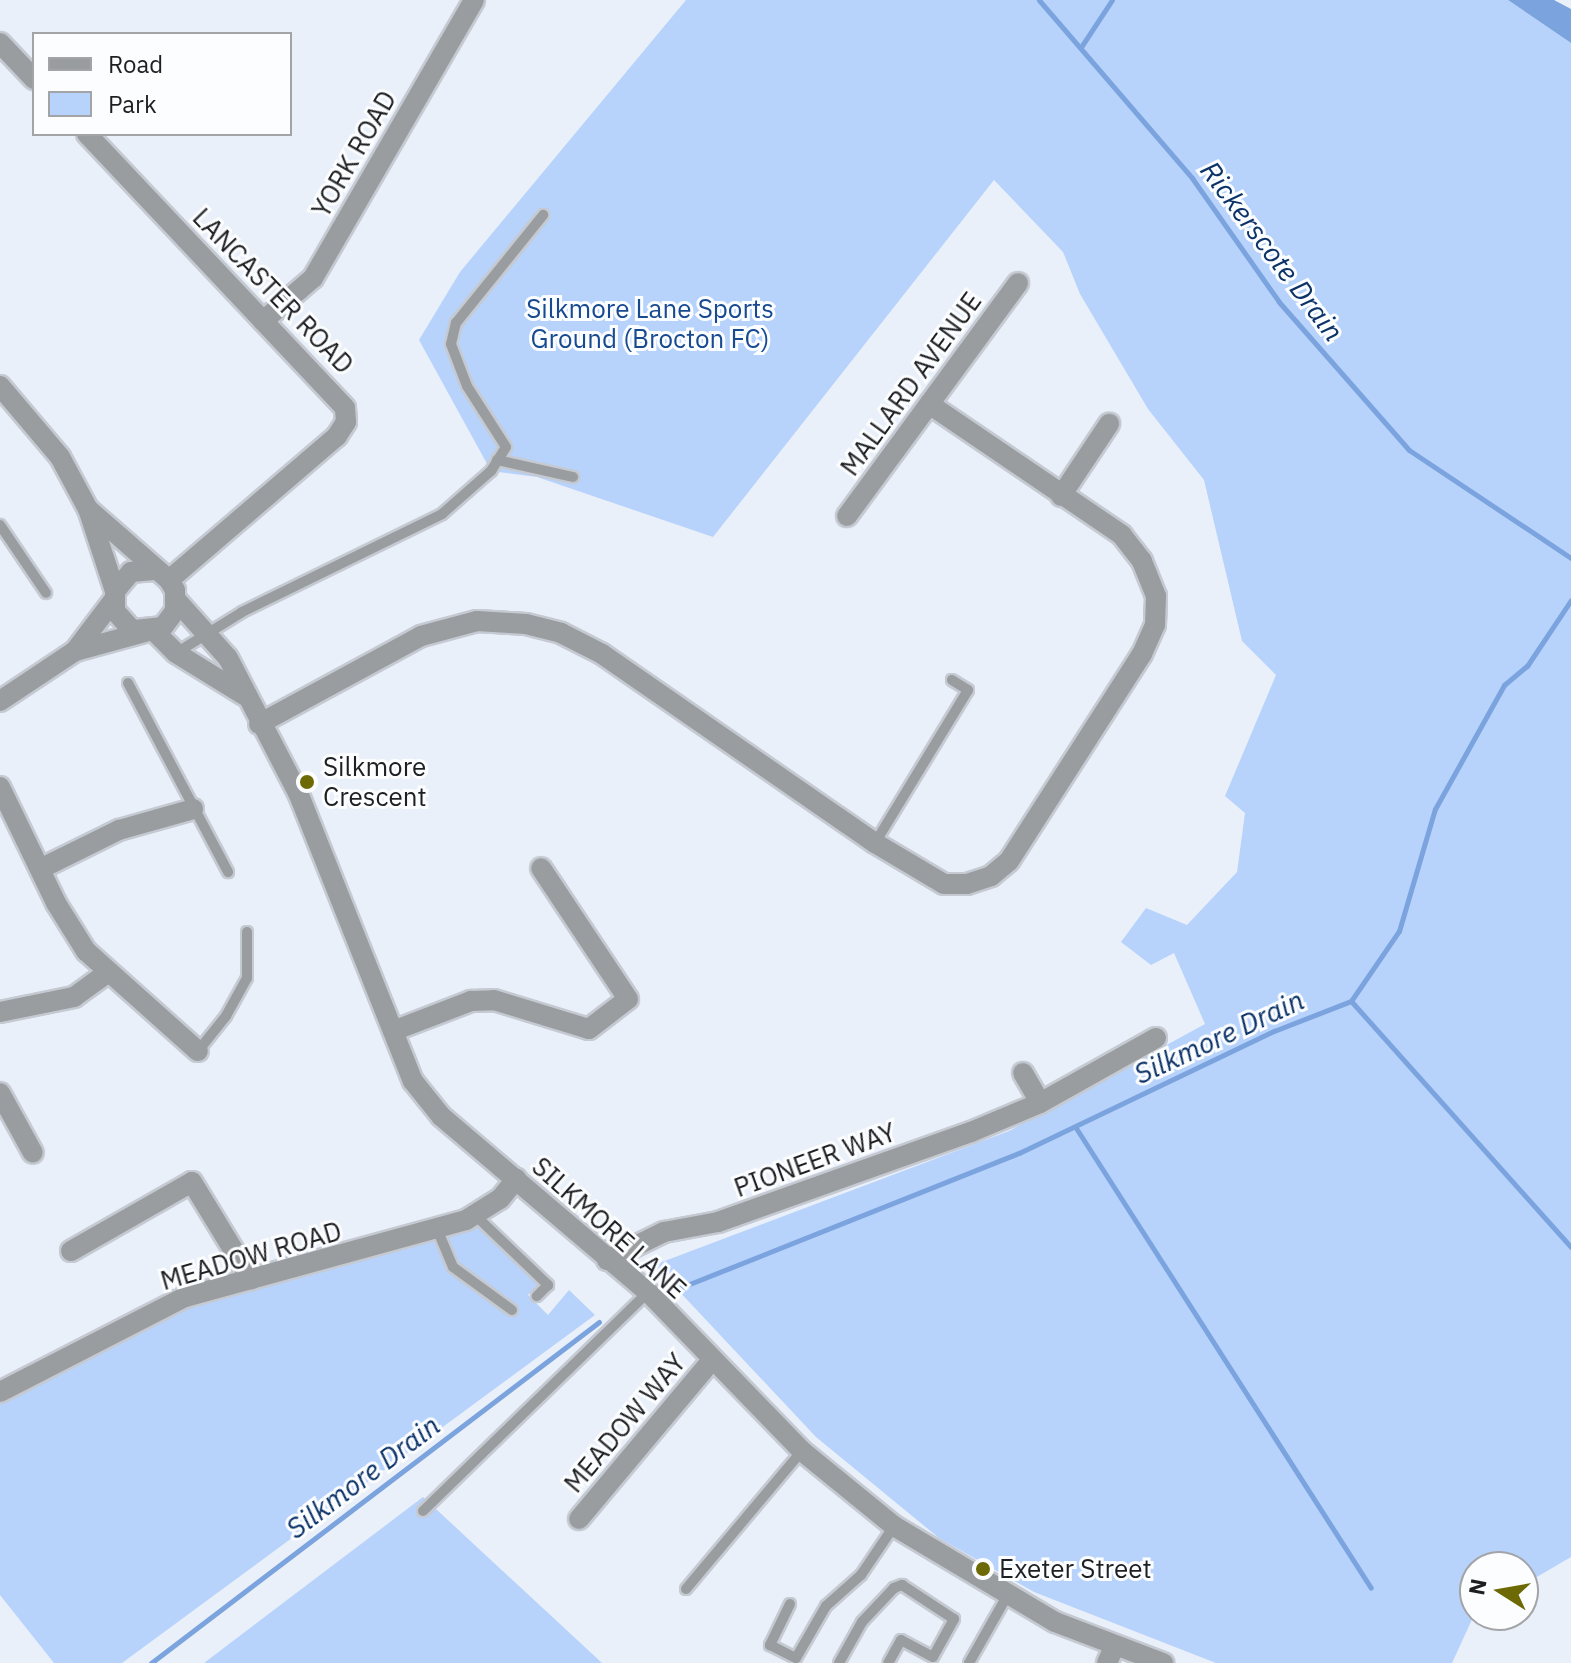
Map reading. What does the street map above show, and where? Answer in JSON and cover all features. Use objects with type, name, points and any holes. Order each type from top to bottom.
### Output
[{"type":"street","name":"YORK ROAD","points":[[263,321],[313,278],[474,0]]},
{"type":"street","points":[[0,43],[32,77]]},
{"type":"street","name":"LANCASTER ROAD","points":[[89,136],[338,396],[346,422],[337,436],[162,575]]},
{"type":"street","name":"MALLARD AVENUE","points":[[847,516],[1018,283]]},
{"type":"street","name":"SILKMORE LANE","points":[[0,386],[60,457],[88,509],[120,620],[150,632],[176,653],[244,695]]},
{"type":"street","points":[[259,724],[421,636],[477,621],[526,624],[561,633],[602,654],[875,843],[944,884],[967,884],[991,876],[1009,861],[1142,654],[1155,625],[1156,596],[1142,561],[1122,535],[929,404]]},
{"type":"street","points":[[1061,496],[1109,424]]},
{"type":"street","name":"SILKMORE LANE","points":[[88,509],[162,575],[177,601],[209,632],[299,795],[413,1081],[441,1116],[648,1292],[711,1361],[802,1451],[894,1526],[1007,1596],[1111,1655],[1163,1663]]},
{"type":"street","points":[[75,651],[131,572],[162,575]]},
{"type":"street","points":[[0,701],[75,651],[150,632],[170,620],[177,601]]},
{"type":"street","points":[[0,787],[42,868],[56,903],[106,974],[198,1051]]},
{"type":"street","points":[[42,868],[119,830],[193,809]]},
{"type":"street","points":[[393,1031],[471,1001],[494,1000],[589,1029],[628,999],[541,868]]},
{"type":"street","points":[[0,1012],[74,997],[106,974]]},
{"type":"street","name":"PIONEER WAY","points":[[607,1260],[664,1232],[718,1222],[1040,1103],[1156,1038]]},
{"type":"street","points":[[1023,1073],[1040,1103]]},
{"type":"street","points":[[0,1093],[33,1153]]},
{"type":"street","name":"MEADOW ROAD","points":[[0,1392],[185,1297],[476,1216],[516,1179]]},
{"type":"street","points":[[71,1251],[192,1182],[251,1279]]},
{"type":"street","name":"MEADOW WAY","points":[[579,1519],[711,1361]]},
{"type":"lane","points":[[176,653],[209,632],[442,514],[497,460],[506,447],[467,386],[451,344],[456,323],[543,215]]},
{"type":"lane","points":[[497,460],[573,477]]},
{"type":"lane","points":[[0,525],[46,593]]},
{"type":"lane","points":[[875,843],[968,690],[952,680]]},
{"type":"lane","points":[[128,683],[228,872]]},
{"type":"lane","points":[[198,1051],[226,1016],[247,978],[247,932]]},
{"type":"lane","points":[[476,1216],[548,1285],[537,1296]]},
{"type":"lane","points":[[437,1229],[453,1267],[512,1310]]},
{"type":"lane","points":[[423,1511],[648,1292]]},
{"type":"lane","points":[[686,1589],[802,1451]]},
{"type":"lane","points":[[790,1604],[770,1645],[800,1661],[826,1606],[861,1575],[894,1526]]},
{"type":"lane","points":[[839,1663],[862,1622],[894,1588],[902,1585],[954,1619],[933,1657],[901,1640],[888,1663]]},
{"type":"lane","points":[[969,1663],[1007,1596]]},
{"type":"green space","name":"Silkmore Lane Sports Ground (Brocton FC)","points":[[686,0],[1508,0],[1571,43],[1571,1557],[1539,1576],[1539,1551],[1459,1551],[1459,1631],[1467,1631],[1452,1663],[1216,1663],[1034,1592],[939,1538],[816,1437],[677,1289],[646,1268],[1009,1131],[1205,1024],[1174,953],[1151,965],[1121,942],[1146,908],[1187,925],[1237,872],[1245,813],[1225,796],[1276,675],[1242,641],[1204,480],[1148,409],[1080,294],[1063,252],[994,180],[713,537],[537,477],[491,471],[419,340],[460,272]]},
{"type":"green space","points":[[477,1224],[539,1283],[528,1295],[548,1315],[569,1290],[595,1315],[122,1663],[54,1663],[0,1595],[0,1401],[189,1305]]},
{"type":"green space","points":[[423,1497],[602,1663],[204,1663]]},
{"type":"shaded area","points":[[1508,0],[1554,0],[1571,9],[1571,43]]},
{"type":"waterway","name":"Rickerscote Drain","points":[[1039,0],[1192,178],[1279,302],[1409,450],[1571,558]]},
{"type":"waterway","points":[[1081,47],[1112,0]]},
{"type":"waterway","name":"Silkmore Drain","points":[[677,1289],[1019,1153],[1274,1031],[1351,1001],[1399,931],[1435,809],[1504,685],[1527,666],[1571,600]]},
{"type":"waterway","points":[[1351,1001],[1571,1247]]},
{"type":"waterway","points":[[1076,1128],[1371,1588]]},
{"type":"waterway","name":"Silkmore Drain","points":[[151,1663],[599,1322]]},
{"type":"place","name":"Silkmore Crescent","points":[[307,782]]},
{"type":"place","name":"Exeter Street","points":[[983,1569]]}]
